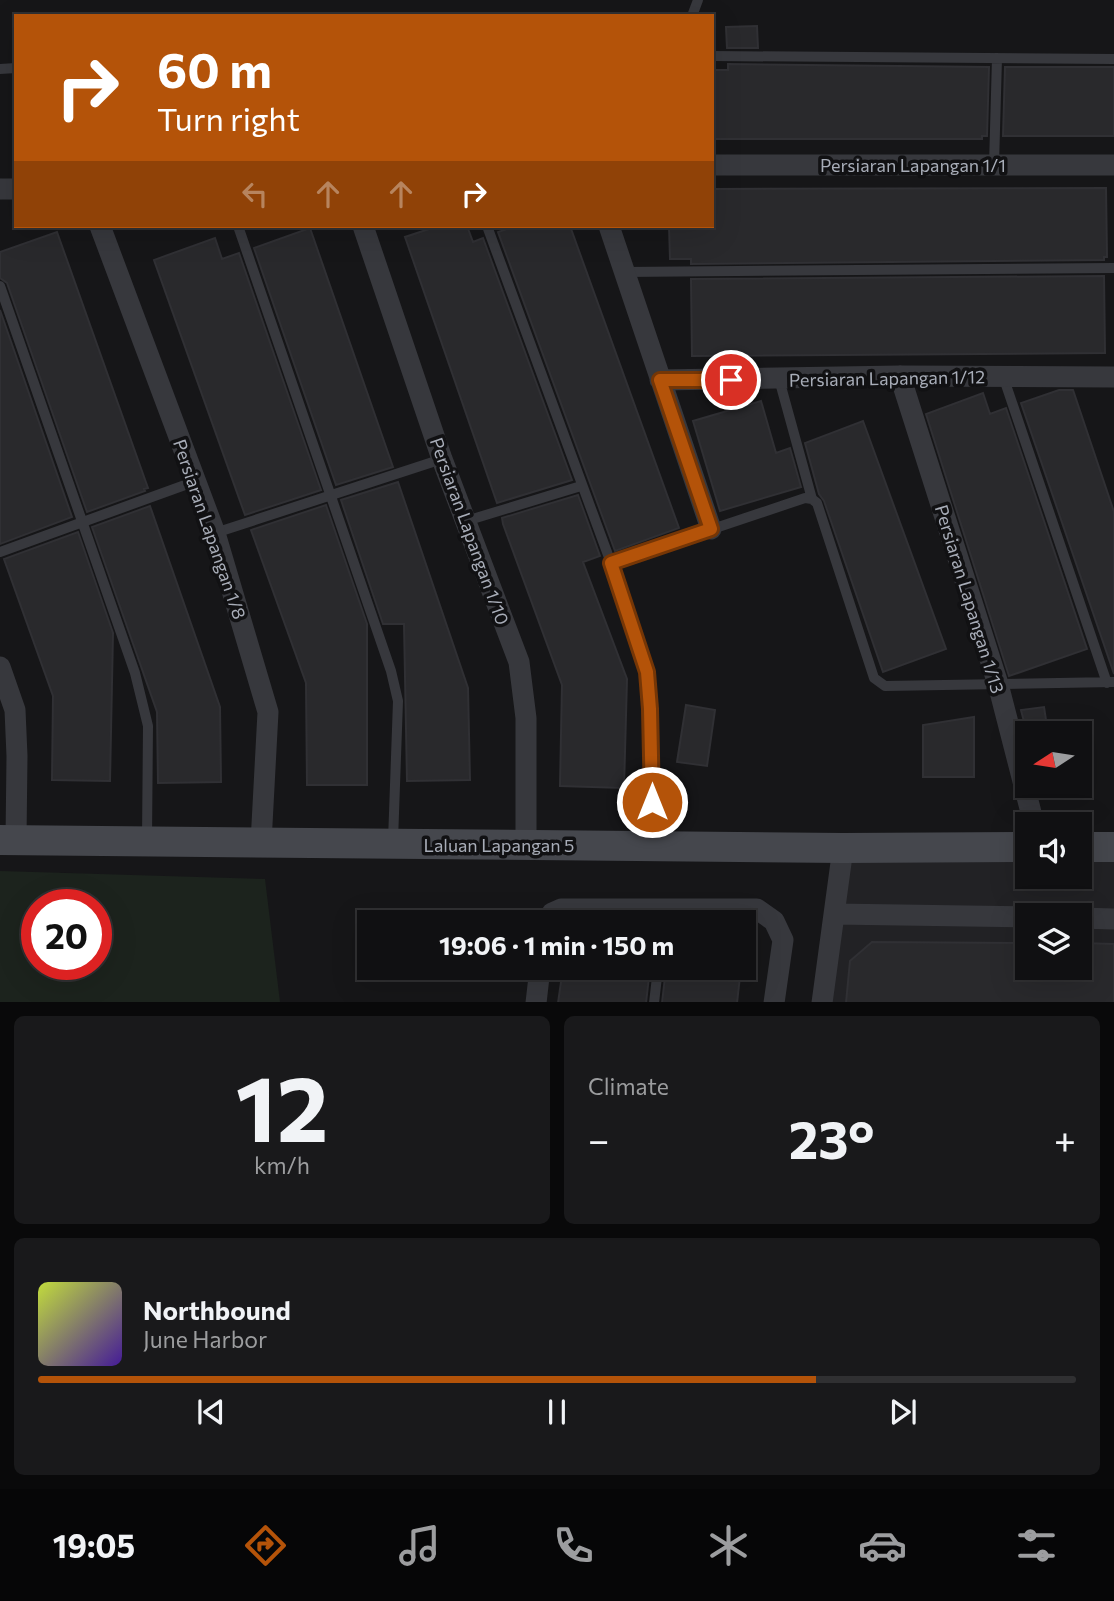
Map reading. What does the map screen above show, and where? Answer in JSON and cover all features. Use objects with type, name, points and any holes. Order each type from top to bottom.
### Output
[{"type":"street","name":"Persiaran Lapangan 1/1","points":[[714,165],[1114,165]]},
{"type":"street","name":"Persiaran Lapangan 1/8","points":[[101,228],[215,533],[268,712],[261,843]]},
{"type":"street","name":"Persiaran Lapangan 1/10","points":[[364,228],[442,459],[519,662],[526,718],[526,845]]},
{"type":"street","points":[[610,228],[711,529]]},
{"type":"street","name":"Persiaran Lapangan 1/12","points":[[660,380],[900,376],[1114,377]]},
{"type":"street","name":"Persiaran Lapangan 1/13","points":[[900,376],[998,684],[1031,812]]},
{"type":"street","points":[[0,667],[15,710],[17,756],[8,840]]},
{"type":"street","name":"Laluan Lapangan 5","points":[[8,840],[843,848],[1015,847]]},
{"type":"street","points":[[1092,847],[1114,847]]},
{"type":"street","points":[[822,1002],[843,848]]},
{"type":"street","points":[[744,910],[757,909],[774,922],[782,940],[774,1002]]},
{"type":"street","points":[[834,914],[1015,917]]},
{"type":"street","points":[[1092,918],[1114,919]]},
{"type":"street","points":[[536,1002],[539,980]]},
{"type":"lane","points":[[714,56],[1114,58]]},
{"type":"lane","points":[[994,165],[997,58]]},
{"type":"lane","points":[[239,228],[391,671],[398,701],[393,844]]},
{"type":"lane","points":[[487,228],[611,563],[647,672],[652,744],[652,846]]},
{"type":"lane","points":[[624,272],[1114,268]]},
{"type":"lane","points":[[0,286],[135,673],[148,726],[147,842]]},
{"type":"lane","points":[[611,563],[805,498],[811,499],[817,503],[874,678],[885,686],[1110,682],[1003,376]]},
{"type":"lane","points":[[779,379],[811,499]]},
{"type":"lane","points":[[215,533],[442,459]]},
{"type":"lane","points":[[0,552],[196,481]]},
{"type":"lane","points":[[466,521],[581,486]]},
{"type":"lane","points":[[654,1002],[657,980]]},
{"type":"shaded area","points":[[1092,849],[1114,849],[1114,1002],[827,1002],[842,852],[1015,850],[1015,889],[1092,889]]},
{"type":"shaded area","points":[[0,871],[265,879],[280,1002],[0,1002]]},
{"type":"building","points":[[757,26],[758,48],[727,48],[726,27]]},
{"type":"building","points":[[728,64],[989,67],[987,136],[982,136],[982,139],[714,139],[714,70],[728,70]]},
{"type":"building","points":[[1005,67],[1114,67],[1114,136],[1003,136]]},
{"type":"building","points":[[1106,188],[1107,257],[1104,257],[1104,260],[691,264],[691,259],[670,259],[669,228],[714,228],[714,189]]},
{"type":"building","points":[[310,228],[393,467],[336,485],[254,248]]},
{"type":"building","points":[[432,228],[468,228],[473,242],[483,238],[572,480],[497,503],[405,237]]},
{"type":"building","points":[[510,228],[571,228],[679,528],[615,551],[498,232]]},
{"type":"building","points":[[57,232],[148,488],[87,512],[7,283],[0,278],[0,252]]},
{"type":"building","points":[[215,238],[222,259],[239,253],[321,490],[245,515],[154,260]]},
{"type":"building","points":[[1104,276],[1105,353],[692,356],[691,279]]},
{"type":"building","points":[[0,310],[72,517],[0,544]]},
{"type":"building","points":[[1059,390],[1073,390],[1114,512],[1114,674],[1021,403]]},
{"type":"building","points":[[983,393],[990,414],[1006,408],[1087,649],[1009,676],[926,414]]},
{"type":"building","points":[[761,401],[776,453],[790,448],[801,487],[720,511],[693,421]]},
{"type":"building","points":[[863,421],[946,649],[883,672],[824,501],[819,494],[805,443]]},
{"type":"building","points":[[398,482],[468,688],[470,780],[407,781],[404,624],[383,624],[341,500]]},
{"type":"building","points":[[578,495],[600,556],[583,562],[627,679],[624,788],[560,786],[562,685],[502,518]]},
{"type":"building","points":[[326,505],[367,624],[367,785],[307,785],[306,683],[251,530]]},
{"type":"building","points":[[150,506],[220,707],[221,782],[158,783],[157,712],[92,527]]},
{"type":"building","points":[[78,532],[113,633],[110,781],[52,780],[53,696],[4,559]]},
{"type":"building","points":[[686,705],[715,710],[707,766],[677,762]]},
{"type":"building","points":[[1044,707],[1046,721],[1024,721],[1021,710]]},
{"type":"building","points":[[974,717],[974,777],[923,777],[923,725]]},
{"type":"building","points":[[872,942],[1015,943],[1015,980],[1092,980],[1092,943],[1114,944],[1114,1002],[846,1002],[850,961]]},
{"type":"building","points":[[561,980],[649,980],[646,1002],[558,1002]]},
{"type":"building","points":[[665,980],[740,980],[737,1002],[662,1002]]},
{"type":"route","points":[[652,802],[647,672],[611,563],[711,529],[660,380],[731,380]]}]
